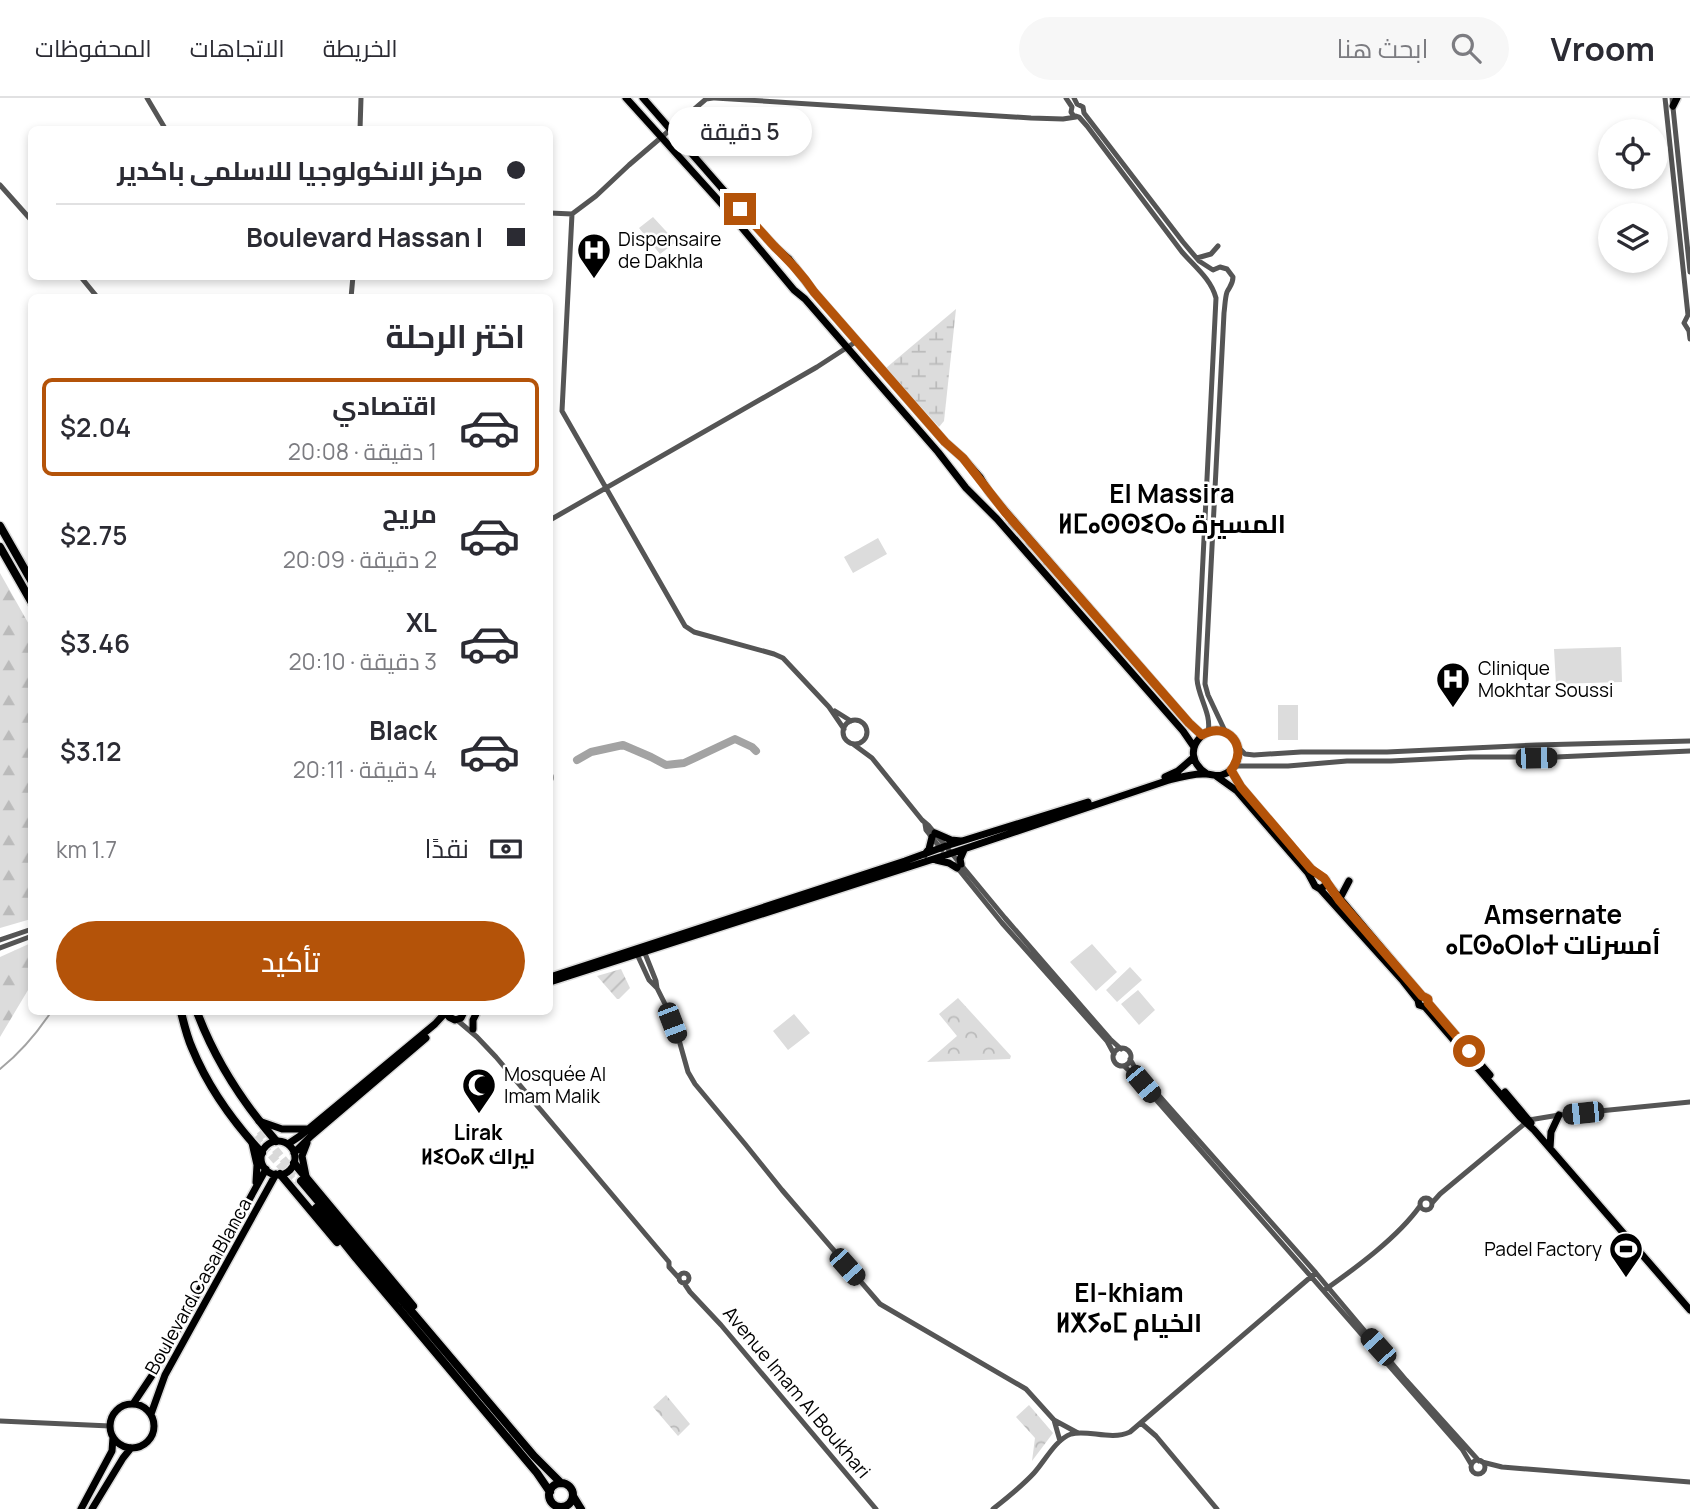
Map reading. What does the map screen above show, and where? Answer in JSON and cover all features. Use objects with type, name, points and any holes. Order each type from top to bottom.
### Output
[{"type":"highway","points":[[0,526],[28,575]]},
{"type":"highway","points":[[0,547],[28,596]]},
{"type":"highway","points":[[183,1015],[210,1078],[255,1137]]},
{"type":"highway","points":[[196,1015],[208,1049],[262,1153]]},
{"type":"highway","points":[[196,1015],[227,1076],[276,1141]]},
{"type":"highway","points":[[294,1163],[299,1183],[383,1296],[417,1333],[425,1334],[534,1456],[561,1483],[570,1488],[581,1509]]},
{"type":"highway","points":[[278,1174],[299,1183],[400,1289],[427,1324],[425,1334]]},
{"type":"highway","points":[[425,1334],[533,1467],[550,1492]]},
{"type":"highway","points":[[561,1483],[554,1486],[550,1492],[553,1504],[563,1508],[571,1502],[573,1496]]},
{"type":"main road","points":[[626,98],[728,211],[792,290],[804,299],[938,452],[966,488],[997,519],[1186,734],[1194,747],[1196,764],[1207,774]]},
{"type":"main road","points":[[643,98],[776,248],[789,259],[814,292],[945,442],[963,458],[1005,512],[1189,723],[1205,734]]},
{"type":"main road","points":[[1194,747],[1205,734],[1214,730],[1226,733],[1235,741],[1238,759],[1233,768],[1216,776]]},
{"type":"main road","points":[[553,975],[946,851],[1167,776],[1194,758]]},
{"type":"main road","points":[[1233,768],[1241,787],[1321,883],[1520,1117],[1528,1121],[1690,1310]]},
{"type":"main road","points":[[927,857],[934,835],[966,844],[1168,780],[1207,774],[1216,776],[1237,791],[1305,869],[1339,900],[1423,1002]]},
{"type":"main road","points":[[927,857],[959,866],[966,844]]},
{"type":"main road","points":[[1339,900],[1349,881]]},
{"type":"main road","points":[[553,981],[639,950]]},
{"type":"main road","points":[[294,1153],[310,1132],[433,1027],[443,1015]]},
{"type":"main road","points":[[288,1144],[310,1132],[438,1028],[461,1015]]},
{"type":"main road","points":[[475,1033],[473,1020],[476,1015]]},
{"type":"main road","points":[[1550,1148],[1551,1132],[1559,1115]]},
{"type":"main road","points":[[259,1121],[282,1129],[310,1132]]},
{"type":"main road","points":[[267,1192],[276,1186],[299,1183],[302,1156],[310,1132]]},
{"type":"main road","points":[[254,1190],[257,1165],[255,1137]]},
{"type":"main road","points":[[276,1141],[288,1144],[294,1153],[294,1163],[289,1171],[278,1174],[266,1169],[262,1164],[265,1147],[276,1141]]},
{"type":"main road","name":"Boulevard Casa Blanca","points":[[133,1404],[155,1371],[266,1169]]},
{"type":"main road","name":"Boulevard Casa Blanca","points":[[150,1414],[166,1376],[278,1174]]},
{"type":"main road","points":[[81,1509],[112,1451],[113,1437],[110,1426],[114,1414],[125,1405],[133,1404],[146,1409],[150,1414],[154,1423],[152,1437],[141,1447],[124,1447],[113,1437]]},
{"type":"main road","points":[[92,1509],[131,1448]]},
{"type":"street","points":[[146,98],[164,126]]},
{"type":"street","points":[[360,126],[361,98]]},
{"type":"street","points":[[1066,98],[1073,105],[1083,107],[1080,116]]},
{"type":"street","points":[[1665,98],[1689,314],[1684,323],[1690,331],[1690,339]]},
{"type":"street","points":[[553,213],[572,214],[706,99],[1057,119],[1080,116]]},
{"type":"street","points":[[1674,101],[1690,272]]},
{"type":"street","points":[[1057,119],[1073,105]]},
{"type":"street","points":[[1073,105],[1072,114],[1080,116],[1183,242],[1197,258],[1213,270]]},
{"type":"street","points":[[1080,116],[1182,252],[1209,280],[1213,289],[1216,304],[1197,679],[1199,694],[1209,719],[1205,734]]},
{"type":"street","points":[[0,186],[28,217]]},
{"type":"street","points":[[572,214],[562,411],[685,626],[694,632],[780,657],[790,664],[829,707],[844,729],[845,738],[872,758],[925,824],[926,829],[1113,1042],[1128,1051],[1135,1068],[1146,1082],[1406,1380],[1481,1461],[1484,1470]]},
{"type":"street","points":[[1197,258],[1211,254],[1218,246]]},
{"type":"street","points":[[1209,280],[1213,270],[1220,267],[1230,271],[1233,277],[1225,301],[1205,682],[1208,695],[1226,733]]},
{"type":"street","points":[[83,280],[95,294]]},
{"type":"street","points":[[1213,289],[1221,292],[1228,289]]},
{"type":"street","points":[[553,518],[817,367],[857,341]]},
{"type":"street","points":[[829,707],[851,721],[864,724],[872,758]]},
{"type":"street","points":[[844,729],[851,721]]},
{"type":"street","points":[[853,744],[866,738]]},
{"type":"street","points":[[1238,747],[1245,754],[1254,755],[1690,741]]},
{"type":"street","points":[[1233,768],[1347,761],[1690,751]]},
{"type":"street","points":[[959,866],[1002,923],[1107,1041],[1114,1054],[1114,1063],[1124,1066],[1138,1079],[1314,1275]]},
{"type":"street","points":[[0,940],[28,930]]},
{"type":"street","points":[[0,948],[28,938]]},
{"type":"street","points":[[639,950],[649,980],[657,988],[668,1010],[688,1072],[695,1084],[880,1304],[1026,1389],[1054,1420],[1078,1433]]},
{"type":"street","name":"Avenue Imam Al Boukhari","points":[[461,1015],[876,1509]]},
{"type":"street","points":[[1114,1054],[1121,1049]]},
{"type":"street","points":[[1124,1066],[1130,1059]]},
{"type":"street","points":[[1422,1208],[1421,1201],[1430,1201],[1440,1194],[1528,1121],[1559,1115],[1690,1102]]},
{"type":"street","points":[[1326,1289],[1362,1262],[1422,1208],[1430,1209],[1430,1201]]},
{"type":"street","points":[[993,1509],[1033,1474],[1060,1441],[1072,1434],[1121,1435],[1130,1432],[1314,1275]]},
{"type":"street","points":[[1326,1289],[1391,1369],[1462,1449],[1474,1473],[1502,1467]]},
{"type":"street","points":[[1054,1420],[1060,1441]]},
{"type":"street","points":[[0,1421],[110,1426]]},
{"type":"street","points":[[1142,1423],[1217,1509]]},
{"type":"street","points":[[1471,1465],[1475,1461],[1481,1461],[1502,1467],[1690,1482]]},
{"type":"green space","points":[[653,217],[676,242],[660,254],[639,228]]},
{"type":"green space","points":[[956,309],[944,421],[939,427],[886,368]]},
{"type":"green space","points":[[1006,519],[1190,730],[1187,732],[1003,521]]},
{"type":"green space","points":[[878,538],[887,554],[853,573],[844,557]]},
{"type":"green space","points":[[0,573],[28,623],[28,920],[0,928]]},
{"type":"green space","points":[[1621,647],[1622,682],[1556,684],[1554,649]]},
{"type":"green space","points":[[1278,705],[1298,705],[1298,740],[1278,740]]},
{"type":"green space","points":[[28,944],[28,990],[0,1037],[0,957]]},
{"type":"green space","points":[[1092,944],[1117,972],[1096,991],[1070,962]]},
{"type":"green space","points":[[1130,967],[1142,980],[1117,1002],[1106,990]]},
{"type":"green space","points":[[621,969],[630,988],[617,999],[597,976]]},
{"type":"green space","points":[[1138,990],[1155,1010],[1139,1025],[1121,1004]]},
{"type":"green space","points":[[958,998],[1011,1056],[1010,1059],[927,1062],[957,1036],[939,1014]]},
{"type":"green space","points":[[794,1014],[810,1033],[788,1050],[773,1031]]},
{"type":"green space","points":[[666,1395],[690,1424],[678,1436],[653,1407]]},
{"type":"green space","points":[[1029,1405],[1053,1433],[1032,1461],[1035,1438],[1016,1417]]},
{"type":"waterway","points":[[577,760],[591,752],[623,745],[666,765],[684,763],[735,739],[756,751]]},
{"type":"waterway","points":[[0,1069],[28,1042],[49,1015]]},
{"type":"tunnel","points":[[260,1131],[301,1181]]},
{"type":"tunnel","points":[[255,1137],[298,1185]]},
{"type":"place","name":"Dispensaire de Dakhla","points":[[594,280]]},
{"type":"place","name":"Clinique Mokhtar Soussi","points":[[1453,709]]},
{"type":"place","name":"Mosquée Al Imam Malik","points":[[479,1115]]},
{"type":"place","name":"Padel Factory","points":[[1626,1279]]},
{"type":"district","name":"El Massira ⵍⵎⴰⵙⵙⵉⵔⴰ المسيرة","points":[[1172,509]]},
{"type":"district","name":"Amsernate ⴰⵎⵙⴰⵔⵏⴰⵜ أمسرنات","points":[[1553,930]]},
{"type":"district","name":"Lirak ⵍⵉⵔⴰⴽ ليراك","points":[[478,1145]]},
{"type":"district","name":"El-khiam ⵍⵅⵢⴰⵎ الخيام","points":[[1129,1308]]},
{"type":"route","points":[[740,209],[789,259],[814,292],[945,442],[963,458],[1005,512],[1189,723],[1202,735],[1214,730],[1231,736],[1239,751],[1238,759],[1231,770],[1241,787],[1311,869],[1326,880],[1339,900],[1422,996],[1428,999],[1428,1003],[1469,1051]]}]
